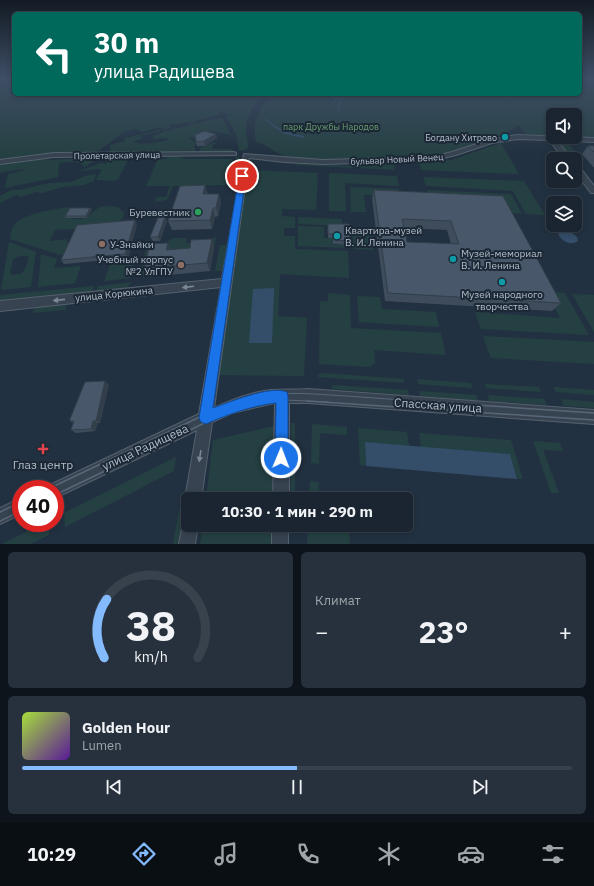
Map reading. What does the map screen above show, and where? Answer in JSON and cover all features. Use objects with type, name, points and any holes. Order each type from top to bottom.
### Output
[{"type":"street","name":"бульвар Новый Венец","points":[[227,282],[246,155],[284,160],[323,162],[432,159],[454,154],[491,141],[516,137],[546,138]]},
{"type":"street","name":"бульвар Новый Венец","points":[[582,139],[594,140]]},
{"type":"street","points":[[557,144],[563,152]]},
{"type":"street","name":"Пролетарская улица","points":[[0,162],[54,155],[234,154]]},
{"type":"street","points":[[582,176],[594,191]]},
{"type":"street","points":[[194,492],[227,282]]},
{"type":"street","name":"улица Корюкина","points":[[0,306],[227,282]]},
{"type":"street","points":[[281,492],[282,396]]},
{"type":"street","name":"улица Радищева","points":[[64,486],[231,407],[258,399],[282,396]]},
{"type":"street","name":"Спасская улица","points":[[282,396],[308,396],[594,416]]},
{"type":"street","points":[[0,516],[12,510]]},
{"type":"street","points":[[187,544],[189,532]]},
{"type":"street","points":[[280,532],[280,544]]},
{"type":"green space","points":[[0,103],[257,103],[251,111],[247,122],[246,134],[248,147],[244,151],[239,150],[236,134],[226,117],[230,116],[223,112],[218,113],[219,115],[195,121],[199,122],[186,125],[194,121],[170,125],[170,128],[180,126],[163,130],[161,127],[142,132],[136,129],[124,132],[100,150],[93,152],[0,160]]},
{"type":"green space","name":"парк Дружбы Народов","points":[[264,103],[594,103],[594,138],[582,137],[582,108],[546,108],[546,136],[526,135],[519,125],[503,134],[471,146],[431,156],[342,159],[300,158],[282,155],[263,144],[256,142],[255,128],[257,116]]},
{"type":"green space","points":[[220,118],[223,119],[231,135],[212,131],[195,138],[188,137],[196,143],[194,147],[196,150],[193,152],[109,152],[111,149],[110,145],[125,141],[125,138],[160,130],[161,131],[140,136],[143,138],[133,142],[158,142],[170,138],[154,139],[153,136],[165,131]]},
{"type":"green space","points":[[212,143],[217,143],[212,146],[212,149],[234,150],[232,152],[199,152],[200,148]]},
{"type":"green space","points":[[501,143],[519,174],[421,170],[419,163],[451,160]]},
{"type":"green space","points":[[559,144],[569,144],[575,152],[565,152]]},
{"type":"green space","points":[[176,155],[184,159],[232,159],[227,185],[173,186],[167,200],[155,202],[157,197],[166,197],[170,186],[146,186],[158,159],[166,159],[168,156]]},
{"type":"green space","points":[[236,155],[241,159],[236,184],[231,185]]},
{"type":"green space","points":[[113,157],[129,158],[118,179],[115,181],[96,180],[102,169],[79,171],[101,163],[106,164],[109,159]]},
{"type":"green space","points":[[83,158],[94,161],[84,167],[77,162],[59,163],[58,177],[5,188],[8,174],[25,170],[22,169],[0,173],[0,163],[43,159]]},
{"type":"green space","points":[[297,163],[353,166],[394,164],[395,170],[296,165]]},
{"type":"green space","points":[[247,170],[318,173],[316,210],[282,209],[282,216],[295,217],[295,228],[284,228],[284,236],[295,236],[295,249],[348,251],[349,278],[280,274],[278,316],[307,318],[304,376],[216,375]]},
{"type":"green space","points":[[329,173],[397,176],[399,186],[345,183],[346,211],[329,211]]},
{"type":"green space","points":[[96,174],[94,181],[84,185],[62,187],[43,193],[36,192],[21,197],[16,195],[0,203],[0,196],[11,190],[19,190],[49,183],[71,182],[85,176]]},
{"type":"green space","points":[[423,177],[524,181],[545,215],[526,214],[513,191],[426,186]]},
{"type":"green space","points":[[350,187],[399,189],[401,196],[364,195],[366,212],[351,212]]},
{"type":"green space","points":[[427,190],[511,194],[522,214],[507,213],[430,198]]},
{"type":"green space","points":[[104,206],[118,207],[124,213],[121,219],[115,224],[106,227],[55,230],[50,241],[67,239],[66,242],[73,242],[68,254],[60,255],[10,239],[12,229],[15,224],[26,217],[67,207],[71,209],[69,218],[83,219],[90,216],[98,208]]},
{"type":"green space","points":[[298,217],[342,219],[342,226],[298,224]]},
{"type":"green space","points":[[298,226],[324,227],[324,238],[333,238],[333,245],[349,245],[349,248],[298,246]]},
{"type":"green space","points":[[352,228],[370,229],[373,250],[354,249]]},
{"type":"green space","points":[[214,237],[216,237],[214,247],[154,253],[148,277],[139,277],[146,250],[164,245],[173,238],[187,238],[186,243],[212,243]]},
{"type":"green space","points":[[9,242],[36,252],[31,287],[1,290]],"holes":[[[20,256],[28,256],[27,263],[21,274],[12,275],[10,273],[13,259]]]},
{"type":"green space","points":[[220,245],[227,245],[223,271],[215,271]]},
{"type":"green space","points":[[41,254],[57,259],[54,268],[81,266],[75,283],[38,287]]},
{"type":"green space","points":[[111,263],[135,263],[131,278],[104,281]]},
{"type":"green space","points":[[132,282],[125,289],[96,292],[98,286]]},
{"type":"green space","points":[[94,286],[92,293],[0,301],[0,295]]},
{"type":"green space","points":[[547,292],[565,293],[589,335],[481,329],[475,312],[560,318]]},
{"type":"green space","points":[[328,293],[350,295],[351,328],[441,333],[446,355],[374,350],[375,363],[370,367],[319,364],[320,301],[328,302]]},
{"type":"green space","points":[[572,294],[594,295],[594,332]]},
{"type":"green space","points":[[357,296],[380,297],[382,309],[436,312],[439,327],[359,322]]},
{"type":"green space","points":[[66,304],[66,310],[32,313],[35,307]]},
{"type":"green space","points":[[483,336],[594,342],[594,364],[491,358]]},
{"type":"green space","points":[[324,373],[404,379],[404,383],[318,377],[318,375]]},
{"type":"green space","points":[[417,379],[471,383],[472,388],[418,384]]},
{"type":"green space","points":[[485,384],[539,387],[541,392],[486,388]]},
{"type":"green space","points":[[332,385],[408,390],[409,395],[332,389]]},
{"type":"green space","points":[[553,387],[594,390],[594,395],[556,392]]},
{"type":"green space","points":[[419,391],[476,395],[478,401],[420,396]]},
{"type":"green space","points":[[488,395],[544,399],[547,405],[489,401]]},
{"type":"green space","points":[[561,399],[594,402],[594,408],[564,406]]},
{"type":"green space","points":[[291,423],[295,423],[295,492],[291,492]]},
{"type":"green space","points":[[312,424],[347,427],[347,435],[320,433],[319,464],[311,463]]},
{"type":"green space","points":[[274,426],[272,492],[207,492],[213,440]]},
{"type":"green space","points":[[358,428],[407,432],[409,446],[365,442],[366,466],[360,465]]},
{"type":"green space","points":[[419,433],[511,440],[523,479],[517,479],[510,454],[421,447]]},
{"type":"green space","points":[[533,441],[560,443],[563,451],[543,450],[559,493],[551,493]]},
{"type":"green space","points":[[176,457],[174,471],[65,527],[64,513]]},
{"type":"green space","points":[[310,481],[319,482],[318,492],[309,492]]},
{"type":"green space","points":[[181,500],[181,532],[179,544],[173,544]]},
{"type":"green space","points":[[26,532],[49,532],[49,535],[31,544],[2,544]]},
{"type":"green space","points":[[202,532],[271,532],[271,544],[200,544]]},
{"type":"green space","points":[[308,532],[349,532],[350,544],[307,544]]},
{"type":"water","points":[[561,232],[573,233],[578,241],[570,243],[564,241],[558,234]]},
{"type":"water","points":[[274,288],[272,343],[249,343],[253,289]]},
{"type":"water","points":[[365,442],[510,454],[517,479],[366,466]]},
{"type":"building","points":[[204,131],[216,134],[204,141],[196,142],[195,135]]},
{"type":"building","points":[[588,146],[594,146],[594,152]]},
{"type":"building","name":"Буревестник","points":[[205,185],[203,194],[219,194],[216,208],[213,208],[210,220],[168,221],[180,186]]},
{"type":"building","name":"Музей-мемориал В. И. Ленина","points":[[374,190],[503,196],[561,303],[388,293]],"holes":[[[402,219],[451,221],[459,244],[407,242]]]},
{"type":"building","points":[[70,208],[90,208],[86,216],[65,216]]},
{"type":"building","points":[[159,215],[165,217],[158,237],[150,237]]},
{"type":"building","name":"У-Знайки","points":[[135,220],[125,254],[61,260],[77,225]]},
{"type":"building","name":"Квартира-музей В. И. Ленина","points":[[328,224],[349,224],[350,241],[334,240],[334,234],[328,234]]},
{"type":"building","points":[[212,239],[207,263],[144,268],[150,244],[168,243],[166,250],[190,248],[191,240]]},
{"type":"building","points":[[105,381],[96,421],[93,421],[91,429],[71,430],[74,421],[70,421],[70,419],[85,382]]},
{"type":"waterway","points":[[338,112],[340,103]]},
{"type":"waterway","points":[[266,119],[284,132]]},
{"type":"waterway","points":[[284,132],[303,137]]},
{"type":"tram line","points":[[239,401],[263,395],[291,393],[417,401]]},
{"type":"tram line","points":[[64,481],[204,415],[239,401]]},
{"type":"tram line","points":[[64,491],[219,416],[247,406],[275,401]]},
{"type":"tram line","points":[[268,402],[275,401]]},
{"type":"tram line","points":[[275,401],[308,401]]},
{"type":"tram line","points":[[308,401],[328,402]]},
{"type":"tram line","points":[[308,401],[594,420]]},
{"type":"tram line","points":[[417,401],[594,413]]},
{"type":"tram line","points":[[417,401],[431,402]]},
{"type":"tram line","points":[[0,512],[12,506]]},
{"type":"tram line","points":[[0,521],[12,515]]},
{"type":"place","name":"Богдану Хитрово","points":[[505,137]]},
{"type":"place","name":"Буревестник","points":[[198,212]]},
{"type":"place","name":"Квартира-музей В. И. Ленина","points":[[337,236]]},
{"type":"place","name":"У-Знайки","points":[[102,244]]},
{"type":"place","name":"Музей-мемориал В. И. Ленина","points":[[453,259]]},
{"type":"place","name":"Учебный корпус №2 УлГПУ","points":[[181,265]]},
{"type":"place","name":"Музей народного творчества","points":[[502,282]]},
{"type":"place","name":"Глаз центр","points":[[43,449]]},
{"type":"route","points":[[242,176],[206,418],[231,407],[258,399],[282,396],[281,458]]}]
